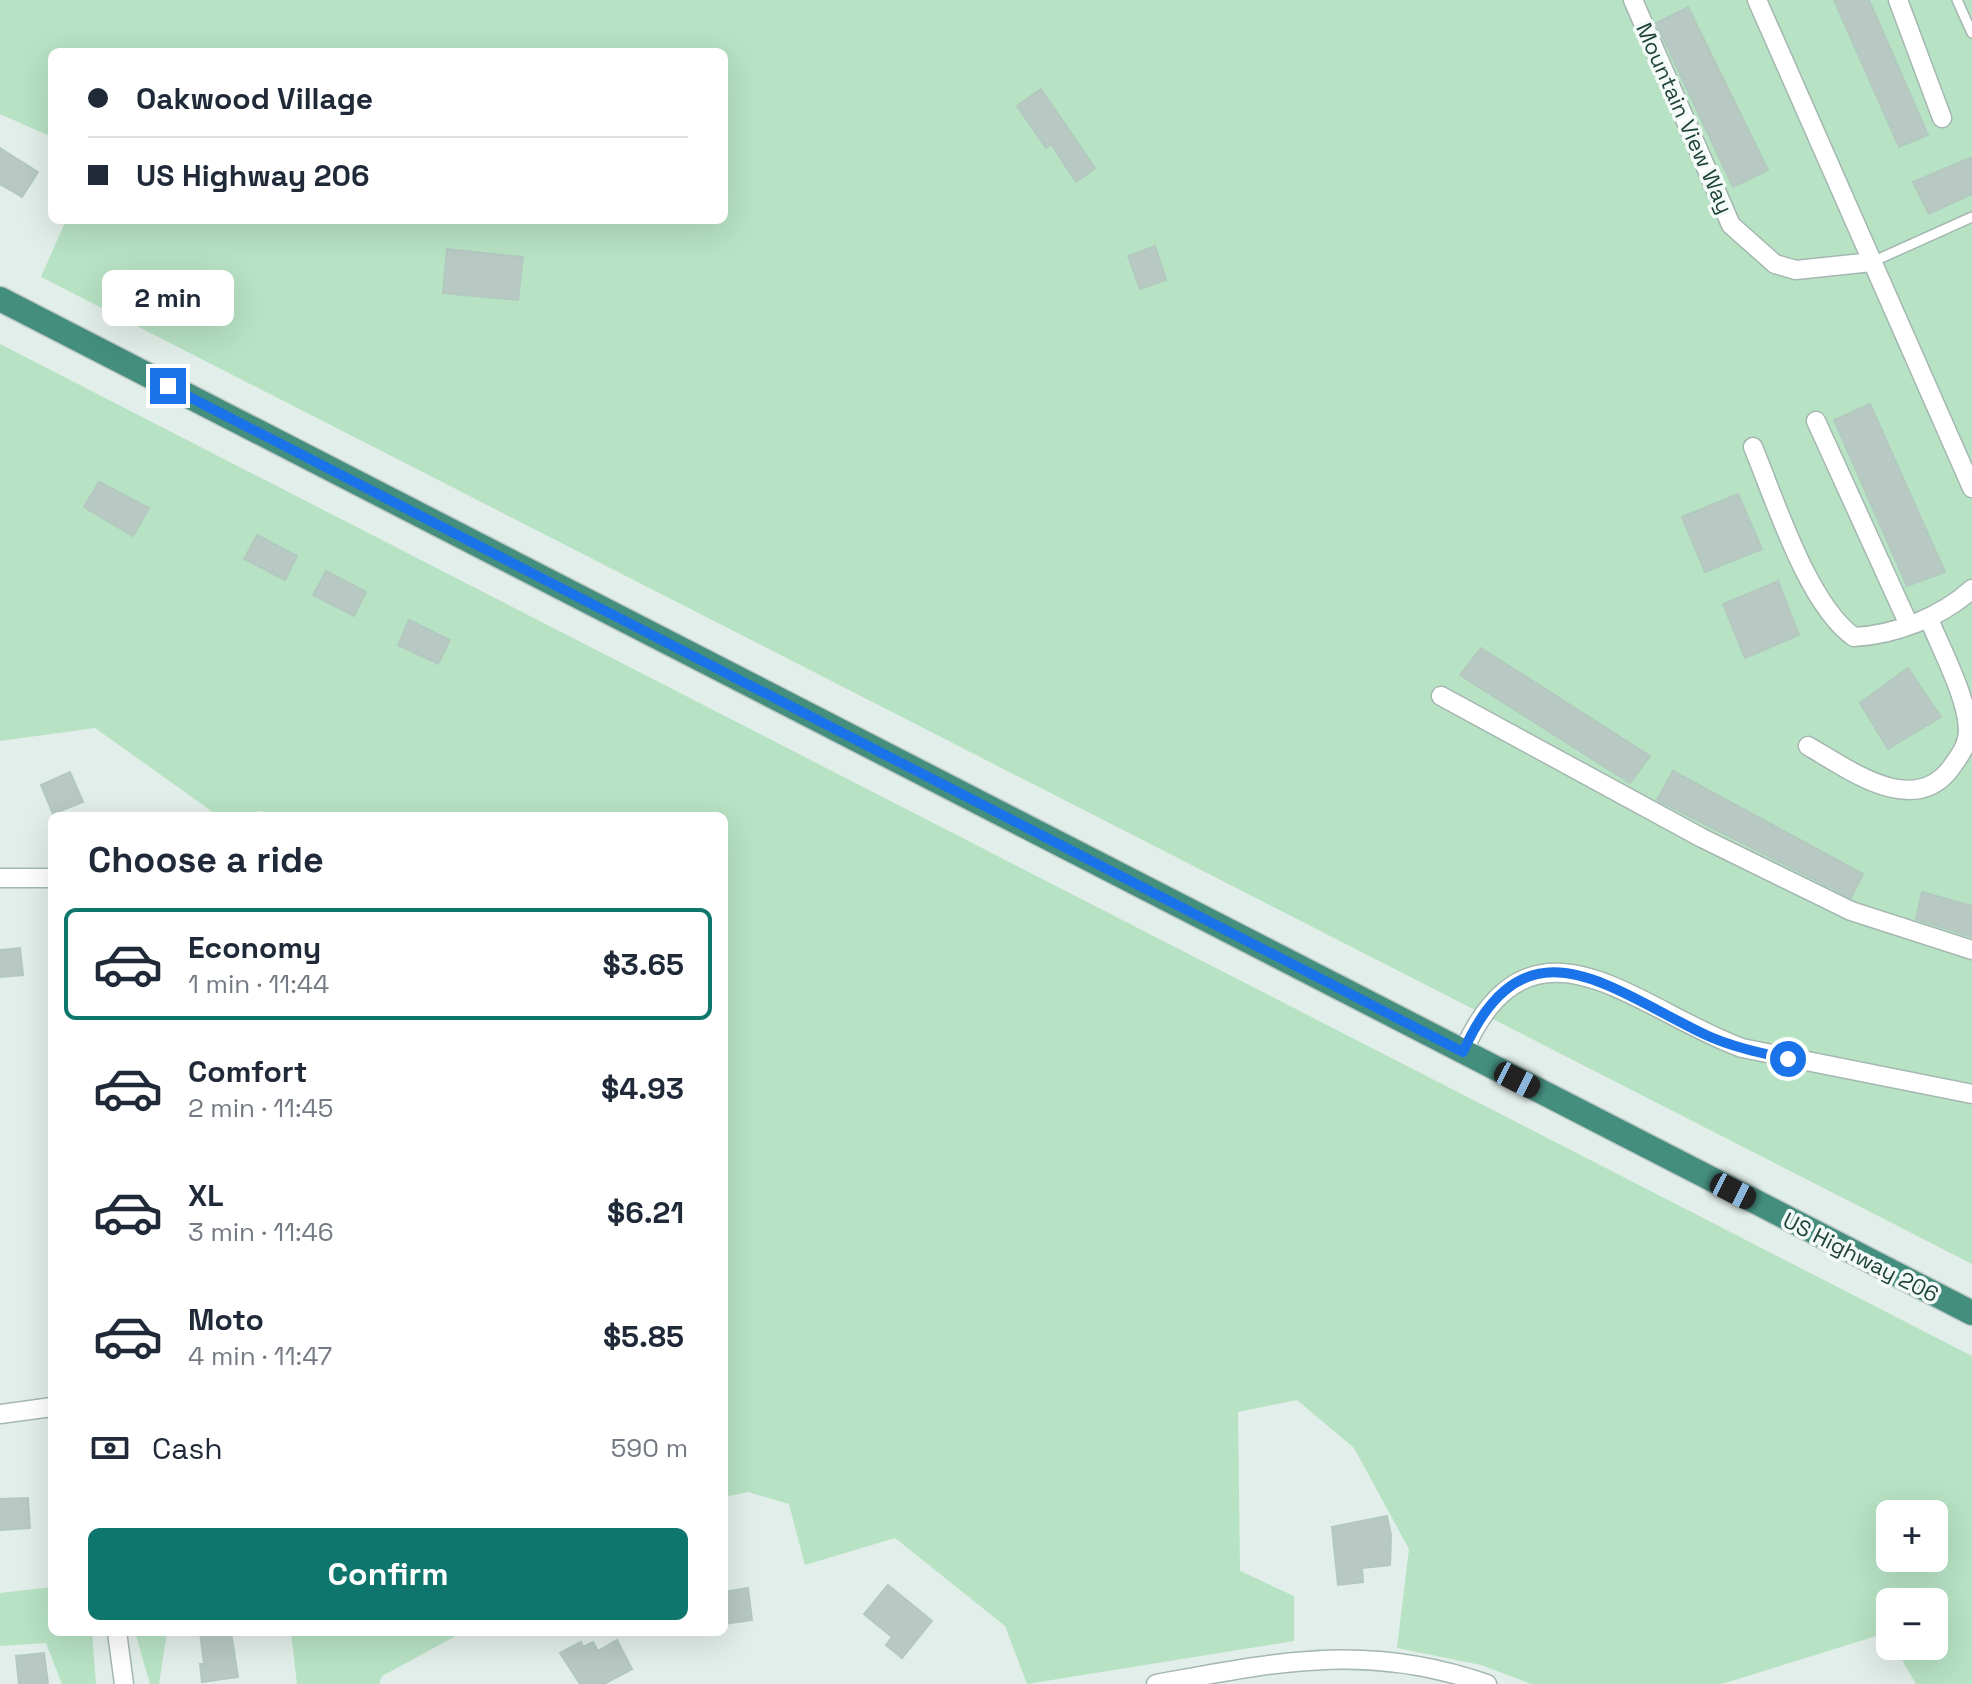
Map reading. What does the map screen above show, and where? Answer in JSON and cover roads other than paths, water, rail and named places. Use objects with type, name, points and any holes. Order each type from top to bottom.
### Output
[{"type":"highway","name":"US Highway 206","points":[[0,299],[1972,1313]]},
{"type":"street","name":"Mountain View Way","points":[[1633,0],[1731,225],[1775,264],[1796,270],[1872,262]]},
{"type":"street","points":[[1757,0],[1972,488]]},
{"type":"street","points":[[1898,0],[1942,118]]},
{"type":"street","points":[[1816,421],[1909,625]]},
{"type":"street","points":[[1753,447],[1796,550],[1832,619],[1854,637],[1929,619],[1971,590]]},
{"type":"street","points":[[1808,746],[1874,784],[1901,790],[1924,787],[1946,774],[1966,748],[1968,728],[1929,619]]},
{"type":"street","points":[[1441,696],[1702,838],[1851,911],[1972,950]]},
{"type":"street","points":[[0,878],[48,878]]},
{"type":"street","points":[[1463,1052],[1487,1007],[1507,990],[1530,977],[1574,973],[1622,989],[1707,1035],[1742,1048],[1972,1094]]},
{"type":"street","points":[[0,1414],[48,1408]]},
{"type":"street","points":[[118,1636],[124,1684]]},
{"type":"street","points":[[1156,1684],[1303,1659],[1348,1658],[1414,1664],[1487,1684]]},
{"type":"lane","points":[[1957,0],[1972,33]]},
{"type":"lane","name":"Mountain View Way","points":[[1872,262],[1972,217]]}]
